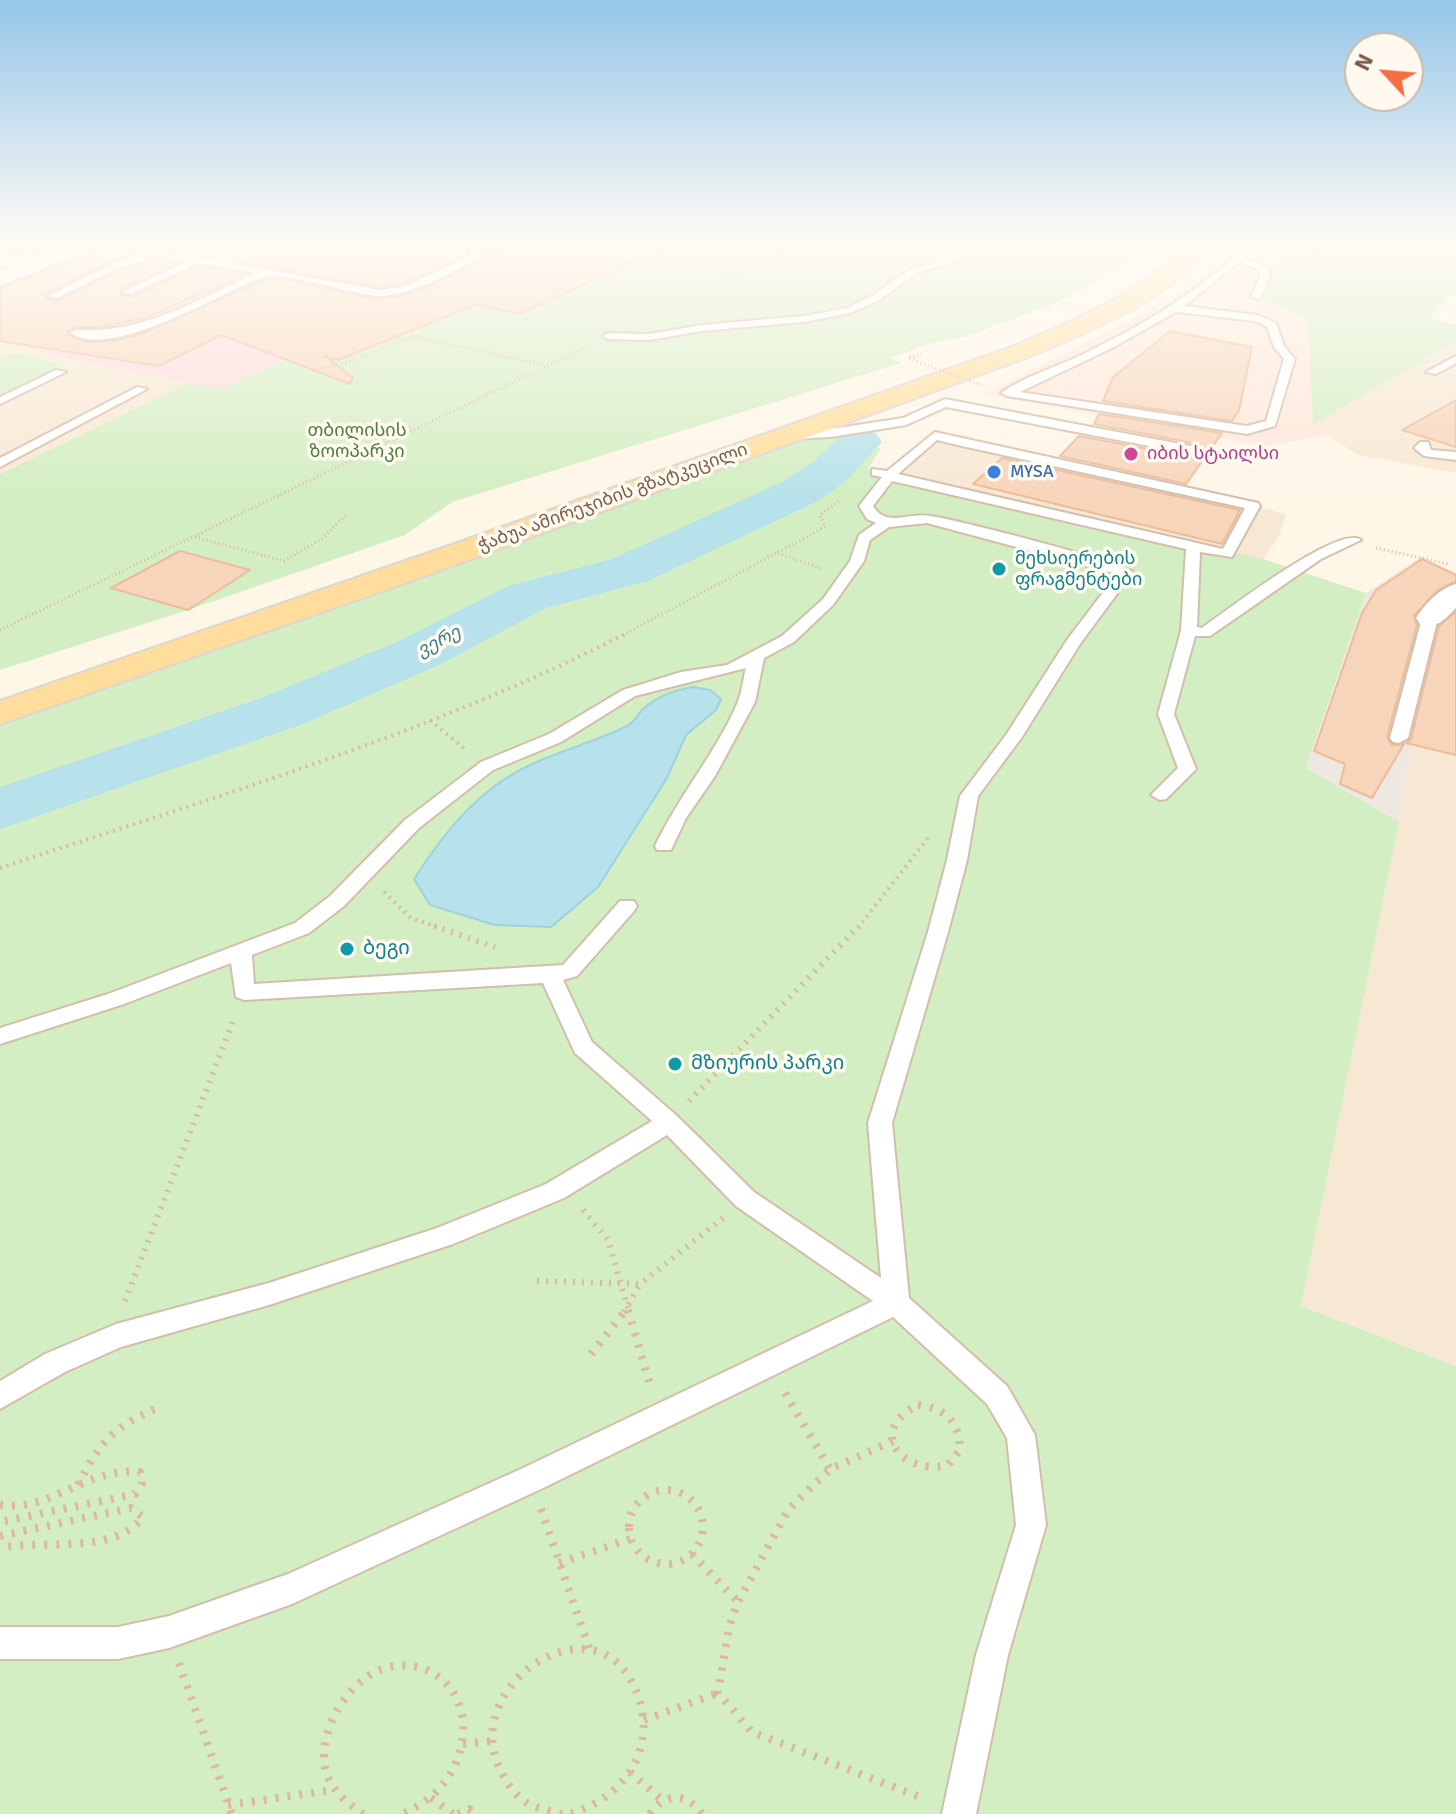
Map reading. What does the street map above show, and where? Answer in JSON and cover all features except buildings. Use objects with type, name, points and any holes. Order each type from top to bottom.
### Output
[{"type":"main road","name":"ჭაბუა ამირეჯიბის გზატკეცილი","points":[[0,688],[1039,326]]},
{"type":"main road","name":"ჭაბუა ამირეჯიბის გზატკეცილი","points":[[0,713],[948,378],[1023,350],[1073,326]]},
{"type":"street","points":[[1430,618],[1456,592]]},
{"type":"lane","points":[[75,333],[105,336],[144,326]]},
{"type":"lane","points":[[608,336],[649,337],[729,326]]},
{"type":"lane","points":[[975,408],[1072,364],[1140,326]]},
{"type":"lane","points":[[1007,393],[1247,430],[1271,423],[1290,359],[1279,347],[1272,326]]},
{"type":"lane","points":[[1432,372],[1456,359]]},
{"type":"lane","points":[[0,401],[60,372]]},
{"type":"lane","points":[[906,421],[948,378]]},
{"type":"lane","points":[[0,463],[141,389]]},
{"type":"lane","points":[[788,435],[831,433],[906,421],[945,403],[1196,451]]},
{"type":"lane","points":[[884,473],[899,480],[1227,554],[1253,506],[935,436],[906,421]]},
{"type":"lane","points":[[885,523],[872,516],[866,506],[884,473],[935,436]]},
{"type":"lane","points":[[1424,445],[1420,448],[1428,453],[1456,456]]},
{"type":"lane","points":[[0,1036],[116,999],[302,928],[337,901],[412,824],[487,766],[555,738],[629,693],[681,677],[731,669],[788,639],[828,602],[857,561],[864,538],[885,523],[927,519],[1126,572],[1073,643],[1013,737],[969,796],[957,860],[938,932],[880,1123],[896,1303]]},
{"type":"lane","points":[[1189,631],[1205,633],[1316,556],[1354,540]]},
{"type":"lane","points":[[1160,795],[1187,769],[1166,714],[1189,631],[1193,546]]},
{"type":"lane","points":[[1399,738],[1430,618]]},
{"type":"lane","points":[[664,846],[677,818],[706,776],[747,702],[756,657]]},
{"type":"lane","points":[[241,953],[244,992],[550,975],[570,971],[627,906]]},
{"type":"lane","points":[[550,975],[583,1047],[669,1122],[745,1199],[896,1303],[997,1395],[1021,1435],[1031,1525],[992,1655],[959,1814]]},
{"type":"lane","points":[[0,1396],[55,1363],[116,1336],[298,1284],[444,1236],[555,1191],[669,1122]]},
{"type":"lane","points":[[0,1643],[118,1643],[169,1632],[292,1588],[531,1479],[896,1303]]},
{"type":"path","points":[[0,630],[629,326]]},
{"type":"path","points":[[314,370],[346,363],[412,336],[546,365]]},
{"type":"path","points":[[909,359],[982,385]]},
{"type":"path","points":[[0,868],[430,720],[548,671],[825,527],[820,515],[884,473]]},
{"type":"path","points":[[194,536],[284,561],[323,538],[345,516]]},
{"type":"path","points":[[1335,549],[1403,551],[1456,567]]},
{"type":"path","points":[[778,553],[800,561]]},
{"type":"path","points":[[430,720],[458,744]]},
{"type":"path","points":[[669,1122],[853,934],[924,841],[969,796]]},
{"type":"path","points":[[385,852],[381,888],[411,918],[498,948]]},
{"type":"path","points":[[128,1288],[244,992]]},
{"type":"path","points":[[555,1191],[590,1215],[608,1240],[659,1416]]},
{"type":"path","points":[[591,1354],[628,1307],[640,1284],[745,1199]]},
{"type":"path","points":[[537,1281],[640,1284]]},
{"type":"path","points":[[768,1364],[830,1469]]},
{"type":"path","points":[[918,1405],[942,1410],[951,1417],[961,1438],[955,1459],[936,1470],[912,1466],[896,1451],[893,1441],[895,1421],[909,1408],[918,1405]]},
{"type":"path","points":[[78,1486],[95,1451],[114,1426],[162,1406]]},
{"type":"path","points":[[718,1693],[729,1627],[738,1602],[788,1510],[830,1469],[893,1441]]},
{"type":"path","points":[[0,1505],[12,1509],[34,1505],[106,1473],[125,1468],[140,1472],[142,1483],[135,1494],[0,1522]]},
{"type":"path","points":[[531,1479],[589,1648]]},
{"type":"path","points":[[658,1491],[681,1492],[692,1498],[704,1519],[704,1531],[692,1554],[682,1561],[656,1564],[636,1550],[630,1539],[630,1515],[637,1504],[658,1491]]},
{"type":"path","points":[[0,1536],[131,1508],[143,1517],[139,1525],[119,1538],[0,1548]]},
{"type":"path","points":[[559,1563],[630,1539]]},
{"type":"path","points":[[692,1554],[738,1602]]},
{"type":"path","points":[[169,1632],[230,1810],[333,1790]]},
{"type":"path","points":[[562,1814],[542,1812],[520,1800],[503,1779],[493,1753],[493,1724],[502,1696],[518,1674],[539,1656],[564,1649],[589,1648],[611,1658],[629,1674],[640,1696],[644,1720],[641,1747],[630,1772],[613,1793],[591,1808],[569,1814]]},
{"type":"path","points":[[363,1814],[348,1807],[333,1790],[325,1768],[325,1743],[332,1719],[346,1696],[364,1679],[385,1668],[407,1664],[428,1668],[445,1679],[458,1696],[465,1719],[463,1744],[455,1770],[431,1798],[417,1809],[403,1814]]},
{"type":"path","points":[[718,1693],[752,1732],[959,1814]]},
{"type":"path","points":[[644,1720],[718,1693]]},
{"type":"path","points":[[463,1744],[493,1741]]},
{"type":"path","points":[[630,1772],[662,1800]]},
{"type":"path","points":[[650,1814],[662,1800],[683,1797],[699,1807],[702,1814]]},
{"type":"path","points":[[431,1798],[455,1814],[469,1809],[475,1814]]},
{"type":"shaded area","points":[[0,326],[69,326],[22,348],[188,383],[0,474],[0,395],[64,364],[14,353],[0,358]]},
{"type":"shaded area","points":[[67,326],[364,326],[220,390],[20,348]]},
{"type":"shaded area","points":[[1117,326],[1308,326],[1313,425],[1328,435],[1264,446],[984,394]]},
{"type":"shaded area","points":[[1456,341],[1456,473],[1358,455],[1313,425]]},
{"type":"shaded area","points":[[935,436],[1286,514],[1278,538],[1263,559],[890,475]]},
{"type":"shaded area","points":[[1421,557],[1456,573],[1456,647],[1429,642],[1399,822],[1306,769],[1366,593]]},
{"type":"shaded area","points":[[1429,641],[1456,647],[1456,1366],[1301,1306],[1399,822]]},
{"type":"green space","name":"თბილისის ზოოპარკი","points":[[365,326],[995,326],[890,358],[901,363],[452,502],[405,535],[188,610],[0,670],[0,474],[188,383],[220,390],[325,340]]},
{"type":"green space","points":[[1308,326],[1456,326],[1456,341],[1313,425]]},
{"type":"green space","points":[[14,353],[65,364],[0,395],[0,358]]},
{"type":"green space","name":"მზიურის პარკი","points":[[819,431],[881,448],[868,469],[1263,559],[1366,593],[1306,768],[1399,822],[1301,1306],[1456,1366],[1456,1814],[0,1814],[0,726],[523,541]]},
{"type":"water","points":[[693,687],[710,690],[721,699],[716,710],[686,735],[667,778],[598,887],[551,927],[495,925],[430,905],[414,879],[450,829],[479,799],[530,765],[627,726],[654,700]]},
{"type":"waterway","name":"ვერე","points":[[0,809],[282,711],[419,653],[527,597],[630,570],[799,492],[830,471],[860,442]]},
{"type":"place","name":"იბის სტაილსი","points":[[1131,454]]},
{"type":"place","name":"MYSA","points":[[994,472]]},
{"type":"place","name":"მეხსიერების ფრაგმენტები","points":[[999,569]]},
{"type":"place","name":"ბეგი","points":[[347,949]]},
{"type":"place","name":"მზიურის პარკი","points":[[675,1064]]}]
